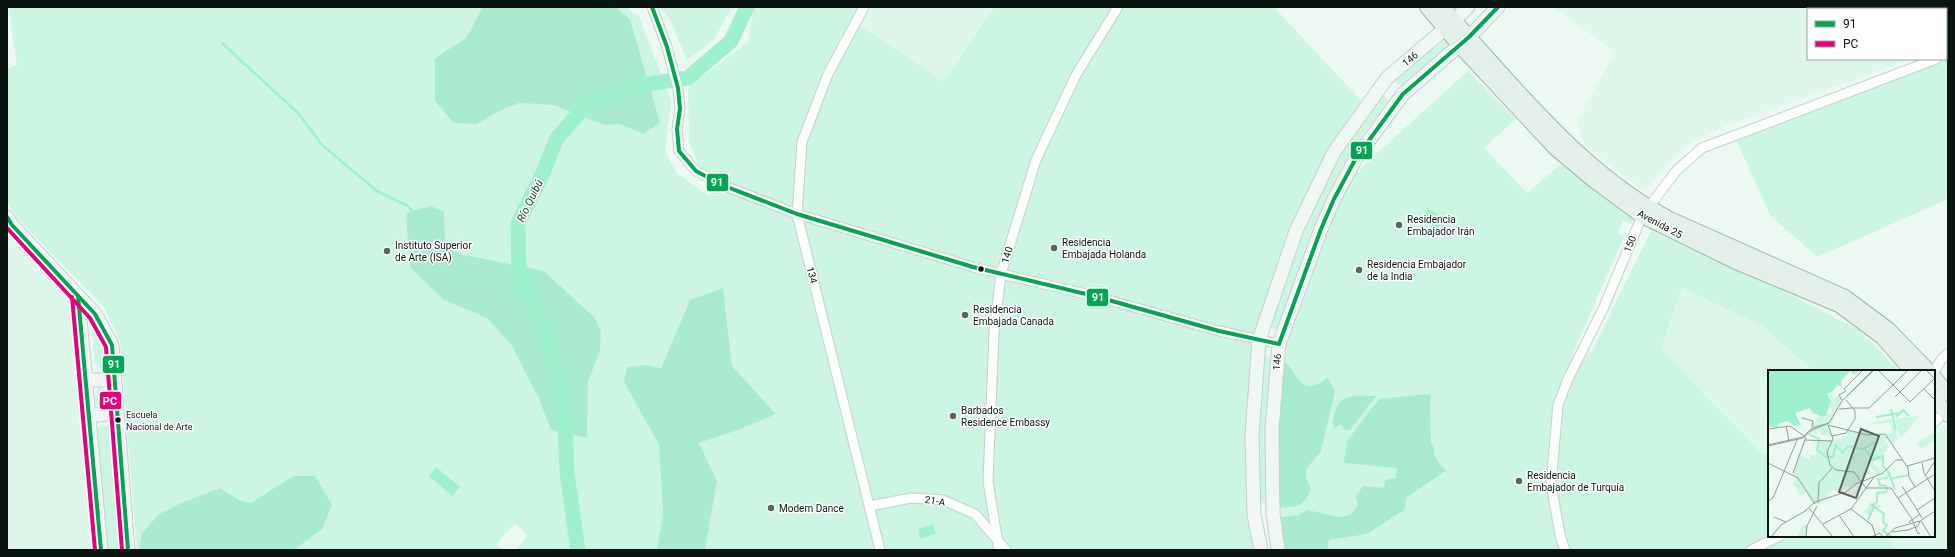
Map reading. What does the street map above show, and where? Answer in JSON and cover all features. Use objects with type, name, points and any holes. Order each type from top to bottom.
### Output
[{"type":"main road","name":"Avenida 25","points":[[1426,7],[1450,25],[1555,148],[1592,179],[1645,212],[1736,262],[1839,305],[1882,337],[1911,370]]},
{"type":"main road","name":"Avenida 25","points":[[1443,7],[1450,25]]},
{"type":"main road","name":"146","points":[[1261,550],[1254,515],[1252,436],[1259,340],[1296,232],[1334,152],[1387,78],[1450,25],[1468,7]]},
{"type":"main road","name":"146","points":[[1278,550],[1273,513],[1272,430],[1279,344],[1321,229],[1334,199],[1356,158],[1403,94],[1464,41],[1498,7]]},
{"type":"main road","points":[[1387,78],[1390,91],[1403,94]]},
{"type":"main road","name":"Avenida 25","points":[[1645,212],[1714,239],[1845,297],[1888,329],[1928,370]]},
{"type":"main road","points":[[7,217],[12,225],[95,314],[112,345],[116,413],[128,550]]},
{"type":"main road","points":[[78,296],[100,550]]},
{"type":"main road","points":[[1935,378],[1948,394]]},
{"type":"main road","points":[[86,380],[114,380]]},
{"type":"main road","points":[[1935,399],[1947,412]]},
{"type":"main road","points":[[89,416],[116,413]]},
{"type":"main road","points":[[1254,515],[1273,513]]},
{"type":"street","points":[[652,7],[667,47],[678,88],[680,109],[677,129],[679,151],[696,171],[722,185],[797,214],[1001,274],[1279,344]]},
{"type":"street","name":"134","points":[[864,7],[828,74],[802,142],[797,214],[880,550]]},
{"type":"street","name":"140","points":[[999,550],[988,481],[994,332],[1001,274],[1036,160],[1076,76],[1118,7]]},
{"type":"street","name":"150","points":[[1565,550],[1560,536],[1552,484],[1558,405],[1568,379],[1603,309],[1645,212],[1677,170],[1702,148],[1933,60]]},
{"type":"street","points":[[1935,370],[1941,360],[1948,353]]},
{"type":"street","points":[[1935,421],[1947,412]]},
{"type":"street","name":"21-A","points":[[870,506],[911,498],[943,500],[975,514],[1006,550]]},
{"type":"street","points":[[1751,550],[1771,546],[1779,537]]},
{"type":"shaded area","points":[[8,7],[483,7],[466,38],[435,58],[477,124],[499,111],[519,103],[553,105],[604,125],[620,124],[643,134],[639,53],[630,19],[615,7],[625,7],[639,16],[671,101],[665,152],[678,174],[712,198],[689,142],[688,87],[748,42],[754,7],[868,7],[858,24],[943,82],[994,7],[1274,7],[1367,107],[1334,152],[1259,340],[1252,436],[1261,550],[705,550],[717,481],[699,443],[738,430],[775,414],[732,366],[723,288],[690,300],[661,368],[645,365],[627,367],[624,382],[659,445],[663,514],[657,550],[515,550],[528,535],[515,523],[497,544],[503,550],[294,550],[322,529],[315,476],[293,476],[251,503],[239,500],[220,488],[181,503],[159,514],[142,533],[139,550],[137,550],[120,341],[104,307],[19,220],[7,201],[7,69],[17,65]],"holes":[[[444,212],[445,241],[460,254],[544,271],[595,318],[601,331],[600,352],[588,381],[587,438],[551,430],[539,399],[512,344],[487,318],[444,300]]]},
{"type":"shaded area","points":[[483,7],[615,7],[630,19],[660,123],[643,134],[620,124],[604,125],[553,105],[519,103],[499,111],[477,124],[454,123],[435,101],[435,58],[466,38]]},
{"type":"shaded area","points":[[659,7],[732,7],[713,41],[687,60],[669,18]]},
{"type":"shaded area","points":[[868,7],[994,7],[943,82],[858,24]]},
{"type":"shaded area","points":[[1553,7],[1948,7],[1947,46],[1947,8],[1807,8],[1807,60],[1908,60],[1728,125],[1683,147],[1644,191],[1585,145],[1576,123],[1615,52]]},
{"type":"shaded area","points":[[1446,39],[1451,44],[1450,47],[1403,85],[1398,84],[1396,77]]},
{"type":"shaded area","points":[[1947,59],[1948,199],[1817,257],[1770,215],[1736,139]]},
{"type":"shaded area","points":[[1468,71],[1516,119],[1484,148],[1527,193],[1561,164],[1634,217],[1631,224],[1623,221],[1617,233],[1624,237],[1572,355],[1591,353],[1651,231],[1778,288],[1859,330],[1899,370],[1813,370],[1761,325],[1682,288],[1661,349],[1763,455],[1768,452],[1768,537],[1888,537],[1896,550],[1283,550],[1277,518],[1282,344],[1325,232],[1353,176]]},
{"type":"shaded area","points":[[1384,95],[1388,101],[1387,104],[1364,132],[1352,150],[1329,193],[1310,238],[1279,329],[1272,329],[1270,325],[1303,234],[1339,156],[1380,97]]},
{"type":"shaded area","points":[[431,206],[444,212],[445,241],[460,254],[544,271],[595,318],[601,331],[600,352],[588,381],[587,438],[551,430],[539,399],[511,344],[487,318],[444,300],[410,267],[406,213]]},
{"type":"shaded area","points":[[1428,208],[1444,218],[1435,234],[1429,230],[1433,223],[1423,217]]},
{"type":"shaded area","points":[[7,217],[78,296],[101,550],[7,550]]},
{"type":"shaded area","points":[[723,288],[732,366],[776,414],[738,430],[699,443],[717,481],[705,550],[657,550],[663,514],[659,445],[624,382],[627,367],[645,365],[661,368],[690,300]]},
{"type":"shaded area","points":[[1682,288],[1761,325],[1813,370],[1768,370],[1768,452],[1763,455],[1661,349]]},
{"type":"shaded area","points":[[92,324],[104,350],[105,365],[101,368],[97,367],[94,361]]},
{"type":"shaded area","points":[[1265,356],[1272,359],[1268,503],[1264,504],[1260,499],[1257,433]]},
{"type":"shaded area","points":[[1281,359],[1304,385],[1310,386],[1318,384],[1328,378],[1335,391],[1321,451],[1306,469],[1306,478],[1311,489],[1302,503],[1290,507],[1277,508],[1274,430]]},
{"type":"shaded area","points":[[100,387],[107,392],[108,398],[105,405],[98,406],[95,400],[97,390]]},
{"type":"shaded area","points":[[1430,394],[1431,443],[1435,450],[1433,454],[1443,468],[1447,470],[1407,497],[1404,510],[1367,534],[1329,540],[1327,550],[1283,550],[1277,518],[1299,515],[1307,510],[1340,517],[1350,515],[1358,506],[1356,496],[1363,486],[1384,488],[1385,480],[1396,478],[1397,468],[1344,463],[1347,441],[1379,399]]},
{"type":"shaded area","points":[[1351,396],[1376,396],[1350,430],[1344,430],[1342,425],[1335,428],[1333,422],[1334,416],[1337,406],[1341,401]]},
{"type":"shaded area","points":[[1935,414],[1948,430],[1948,550],[1896,550],[1888,537],[1935,537]]},
{"type":"shaded area","points":[[103,425],[109,425],[113,431],[122,550],[108,550],[97,428]]},
{"type":"shaded area","points":[[436,467],[460,487],[452,496],[429,476]]},
{"type":"shaded area","points":[[293,476],[315,476],[332,505],[322,529],[294,550],[139,550],[142,533],[159,514],[181,503],[220,488],[239,500],[251,503]]},
{"type":"shaded area","points":[[933,524],[936,534],[920,539],[918,529]]},
{"type":"waterway","name":"Río Quibú","points":[[578,550],[567,473],[565,420],[560,384],[546,336],[519,270],[518,223],[543,173],[557,138],[589,102],[635,86],[688,78],[731,41],[747,7]]},
{"type":"waterway","points":[[222,43],[299,114],[322,145],[377,191],[408,206],[460,272],[530,297]]},
{"type":"transit line","name":"91","points":[[652,7],[667,47],[678,88],[680,109],[677,129],[679,151],[696,171],[722,185],[797,214],[973,267],[1094,296],[1219,331],[1279,344],[1321,229],[1334,199],[1356,158],[1403,94],[1469,37],[1498,7]]},
{"type":"transit line","name":"91","points":[[7,217],[12,225],[95,314],[112,345],[128,550]]},
{"type":"transit line","name":"PC","points":[[7,228],[90,318],[106,347],[122,550]]},
{"type":"transit line","name":"91","points":[[78,296],[101,550]]},
{"type":"transit line","name":"PC","points":[[72,297],[95,550]]},
{"type":"place","name":"Residencia Embajador Irán","points":[[1399,225]]},
{"type":"place","name":"Residencia Embajada Holanda","points":[[1054,248]]},
{"type":"place","name":"Instituto Superior de Arte (ISA)","points":[[387,251]]},
{"type":"place","name":"Residencia Embajador de la India","points":[[1359,270]]},
{"type":"place","name":"Residencia Embajada Canada","points":[[965,315]]},
{"type":"place","name":"Barbados Residence Embassy","points":[[953,416]]},
{"type":"place","name":"Escuela Nacional de Arte","points":[[118,420]]},
{"type":"place","name":"Residencia Embajador de Turquía","points":[[1519,481]]},
{"type":"place","name":"Modern Dance","points":[[771,508]]}]
